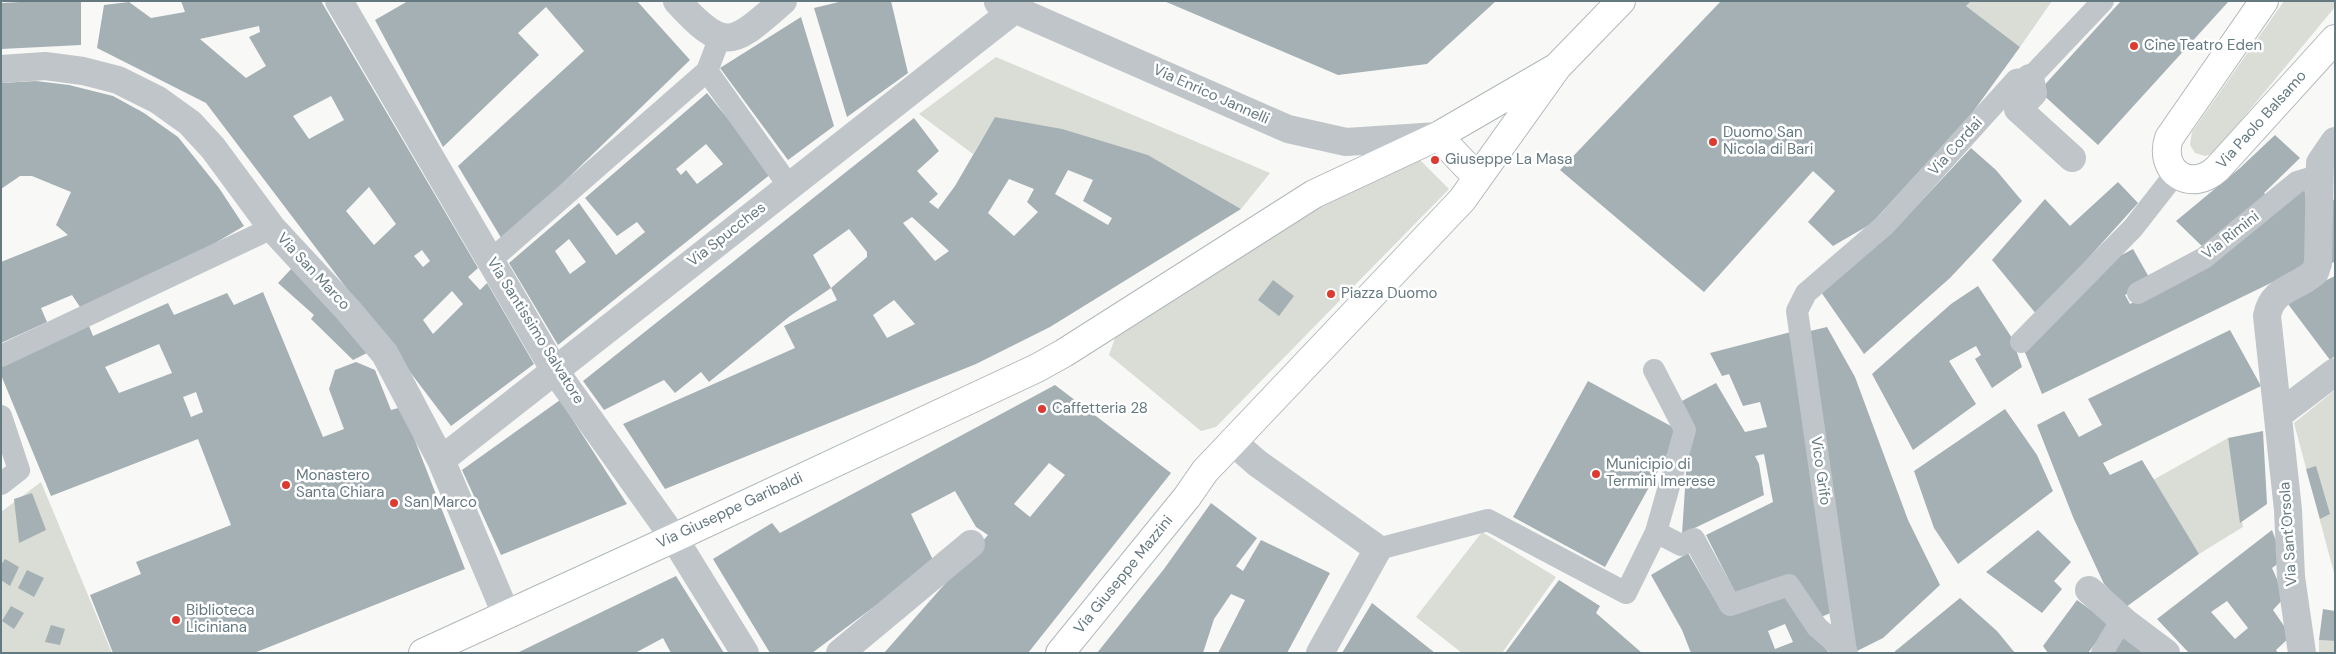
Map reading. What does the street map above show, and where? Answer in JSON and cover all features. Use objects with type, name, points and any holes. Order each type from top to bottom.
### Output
[{"type":"street","name":"Via Santissimo Salvatore","points":[[339,1],[555,371],[674,538],[745,653]]},
{"type":"street","points":[[677,1],[708,33],[720,37],[744,34],[783,1]]},
{"type":"street","points":[[1557,67],[1621,1]]},
{"type":"street","points":[[2176,173],[2166,156],[2169,138],[2264,1]]},
{"type":"street","name":"Via Enrico Jannelli","points":[[1005,5],[1288,129],[1346,142],[1438,136]]},
{"type":"street","name":"Via Spucches","points":[[441,460],[789,186],[1005,5]]},
{"type":"street","name":"Via Paolo Balsamo","points":[[2176,173],[2193,180],[2211,175],[2335,40]]},
{"type":"street","name":"Via San Marco","points":[[1,68],[45,66],[83,71],[118,80],[158,100],[190,123],[213,148],[272,228],[348,310],[385,354],[441,460],[506,614]]},
{"type":"street","name":"Via Giuseppe Garibaldi","points":[[423,653],[674,538],[1036,368],[1064,353],[1314,194],[1438,136],[1557,67]]},
{"type":"street","name":"Via Giuseppe Mazzini","points":[[1060,653],[1187,497],[1205,471],[1462,200],[1557,67]]},
{"type":"street","points":[[2030,78],[2033,93],[2018,109],[2072,158]]},
{"type":"street","points":[[1438,136],[1477,177]]},
{"type":"street","name":"Via Sant'Orsola","points":[[2302,653],[2291,576],[2288,510],[2267,327],[2269,305],[2279,293],[2315,272],[2318,263],[2325,160]]},
{"type":"street","points":[[2278,415],[2335,372]]},
{"type":"street","points":[[1232,441],[1256,464],[1378,549],[1320,653]]},
{"type":"street","points":[[840,653],[971,544]]},
{"type":"street","points":[[2089,590],[2126,623],[2166,653]]},
{"type":"lane","name":"Via Cordai","points":[[1806,293],[1886,224],[2016,80],[2030,78],[2104,1]]},
{"type":"lane","points":[[490,260],[707,71],[720,37]]},
{"type":"lane","points":[[707,71],[789,186]]},
{"type":"lane","name":"Via Rimini","points":[[2138,293],[2204,258],[2325,160]]},
{"type":"lane","points":[[2020,342],[2133,228],[2176,173]]},
{"type":"lane","points":[[1,356],[272,228]]},
{"type":"lane","name":"Vico Grifo","points":[[1806,293],[1797,311],[1846,652]]},
{"type":"lane","points":[[1378,549],[1488,520],[1626,592],[1656,532],[1684,430],[1654,370]]},
{"type":"lane","points":[[1,416],[19,470],[1,484]]},
{"type":"lane","points":[[1656,532],[1682,545],[1694,539],[1730,605],[1789,585],[1816,627],[1846,652]]},
{"type":"lane","points":[[2102,653],[2115,631],[2126,623]]},
{"type":"shaded area","points":[[1971,1],[2052,1],[2020,47],[1966,6]]},
{"type":"shaded area","points":[[2284,1],[2335,1],[2335,7],[2214,153],[2205,156],[2195,153],[2190,145],[2192,132]]},
{"type":"shaded area","points":[[996,57],[1270,173],[1241,209],[1148,155],[1065,131],[995,117],[973,154],[919,114]]},
{"type":"shaded area","points":[[1419,159],[1449,189],[1216,427],[1201,431],[1109,355],[1115,338],[1326,203]]},
{"type":"shaded area","points":[[2335,390],[2335,573],[2334,573],[2294,423]]},
{"type":"shaded area","points":[[2228,438],[2243,527],[2199,554],[2153,480]]},
{"type":"shaded area","points":[[41,482],[112,653],[1,653],[1,512]]},
{"type":"shaded area","points":[[1482,532],[1556,577],[1502,653],[1462,653],[1416,617]]},
{"type":"shaded area","points":[[2319,640],[2335,641],[2335,653],[2319,653]]},
{"type":"building","points":[[81,1],[81,45],[1,49],[1,3]]},
{"type":"building","points":[[181,1],[321,1],[478,268],[468,277],[480,290],[487,283],[534,364],[451,426],[206,103],[97,48],[104,5],[129,2],[151,18],[185,12]],"holes":[[[259,26],[260,32],[249,37],[266,66],[246,78],[200,39]],[[331,96],[344,120],[309,139],[293,116]],[[369,187],[396,224],[374,245],[346,211]],[[422,250],[430,261],[423,267],[414,256]],[[452,291],[463,304],[433,334],[423,320]]]},
{"type":"building","points":[[408,1],[637,1],[690,60],[503,241],[458,166],[584,51],[546,7],[518,33],[539,55],[443,147],[375,20]]},
{"type":"building","points":[[843,1],[891,1],[908,73],[847,117],[814,8]]},
{"type":"building","points":[[1164,1],[1496,1],[1427,64],[1338,75]]},
{"type":"building","name":"Duomo San Nicola di Bari","points":[[1721,1],[1971,1],[1966,6],[2020,47],[1970,116],[1871,224],[1833,246],[1808,222],[1835,191],[1813,171],[1704,292],[1560,170]]},
{"type":"building","name":"Cine Teatro Eden","points":[[2121,1],[2229,1],[2098,145],[2039,91]]},
{"type":"building","points":[[801,17],[834,126],[788,160],[720,68]]},
{"type":"building","points":[[36,81],[69,85],[113,96],[144,113],[178,137],[219,188],[244,226],[188,259],[80,307],[72,295],[41,308],[47,322],[1,343],[1,262],[68,235],[56,225],[71,192],[32,176],[20,176],[1,189],[1,83]]},
{"type":"building","points":[[707,93],[772,173],[558,345],[509,263],[579,203],[616,255],[645,232],[637,222],[617,236],[585,198]],"holes":[[[706,144],[723,164],[697,184],[686,170],[681,175],[676,169]],[[569,239],[586,262],[570,274],[555,251]]]},
{"type":"building","points":[[995,117],[1062,129],[1148,155],[1241,209],[1050,327],[976,364],[665,489],[623,424],[795,348],[784,326],[837,300],[831,288],[790,316],[709,382],[701,372],[675,393],[664,380],[604,410],[583,381],[914,118],[939,151],[917,171],[938,194],[929,202],[938,209],[955,186]],"holes":[[[1068,170],[1093,180],[1083,201],[1112,218],[1108,225],[1055,194]],[[1009,179],[1034,189],[1027,202],[1038,212],[1014,236],[988,213]],[[912,217],[949,251],[935,261],[903,223]],[[849,229],[867,252],[867,257],[831,288],[813,255]],[[894,300],[915,324],[887,338],[873,315]]]},
{"type":"building","points":[[2275,135],[2300,158],[2264,193],[2268,197],[2207,251],[2176,221],[2240,168]]},
{"type":"building","points":[[1971,148],[1996,170],[2022,201],[1950,278],[1864,354],[1821,292],[1897,227]]},
{"type":"building","points":[[2118,182],[2138,203],[2037,315],[1992,260],[2045,199],[2070,226]]},
{"type":"building","points":[[2305,186],[2310,264],[2042,394],[2024,350],[2114,259],[2133,249],[2150,279],[2125,295],[2130,304],[2163,287]]},
{"type":"building","points":[[2335,199],[2335,262],[2331,263],[2328,202]]},
{"type":"building","points":[[293,267],[369,352],[353,360],[311,319],[314,315],[278,283]]},
{"type":"building","points":[[2335,276],[2335,356],[2330,360],[2285,300]]},
{"type":"building","points":[[1273,280],[1294,296],[1279,316],[1258,300]]},
{"type":"building","points":[[1978,286],[2012,338],[2022,367],[1992,388],[1975,359],[1981,355],[1976,346],[1949,361],[1976,404],[1913,450],[1872,374],[1951,304]]},
{"type":"building","points":[[263,292],[323,437],[344,429],[329,389],[335,370],[356,362],[375,370],[391,410],[402,407],[465,569],[254,653],[113,653],[90,595],[141,574],[136,562],[231,525],[198,439],[51,496],[1,375],[1,366],[89,326],[93,336],[168,303],[174,315],[227,293],[234,305]],"holes":[[[159,344],[172,373],[119,393],[105,367]],[[196,392],[203,412],[191,417],[183,397]]]},
{"type":"building","points":[[1827,327],[1855,377],[1908,520],[1940,585],[1883,638],[1857,651],[1848,612],[1806,332]]},
{"type":"building","points":[[2230,330],[2261,386],[2103,463],[2110,475],[2142,460],[2199,554],[2126,607],[2104,584],[2073,517],[2037,425],[2064,411],[2079,437],[2102,425],[2088,399]]},
{"type":"building","points":[[1791,332],[1833,612],[1816,619],[1790,579],[1738,598],[1706,535],[1773,502],[1764,454],[1755,456],[1759,464],[1764,495],[1682,534],[1689,427],[1680,402],[1716,383],[1745,432],[1767,427],[1760,402],[1743,406],[1729,374],[1722,376],[1710,353]]},
{"type":"building","name":"Municipio di Termini Imerese","points":[[1588,381],[1680,431],[1605,567],[1513,517]]},
{"type":"building","points":[[1055,385],[1171,473],[1028,653],[884,653],[988,535],[976,527],[955,491],[911,514],[934,562],[812,653],[770,653],[713,559],[772,523],[780,533]],"holes":[[[1049,463],[1065,475],[1030,517],[1014,504]]]},
{"type":"building","points":[[560,400],[627,504],[501,555],[462,470]]},
{"type":"building","points":[[2005,409],[2037,455],[2053,491],[1958,564],[1934,528],[1914,471]]},
{"type":"building","points":[[2263,431],[2267,504],[2240,523],[2228,438]]},
{"type":"building","points":[[2316,466],[2330,514],[2320,519],[2306,469]]},
{"type":"building","points":[[32,493],[46,530],[19,543],[14,499]]},
{"type":"building","points":[[1211,503],[1257,538],[1236,566],[1243,571],[1261,540],[1330,573],[1287,653],[1218,653],[1245,600],[1231,594],[1214,619],[1203,653],[1097,653],[1164,569]]},
{"type":"building","points":[[2038,530],[2071,562],[2054,581],[2062,589],[2042,613],[1986,572]]},
{"type":"building","points":[[2272,530],[2283,560],[2272,568],[2285,597],[2273,610],[2291,636],[2276,650],[2278,653],[2189,653],[2157,619]],"holes":[[[2227,601],[2248,628],[2235,639],[2211,612]]]},
{"type":"building","points":[[1688,553],[1722,612],[1786,590],[1802,618],[1829,653],[1691,653],[1682,630],[1651,575]],"holes":[[[1785,624],[1793,642],[1775,649],[1768,631]]]},
{"type":"building","points":[[5,559],[19,567],[10,586],[1,580],[1,565]]},
{"type":"building","points":[[27,570],[44,578],[34,597],[18,588]]},
{"type":"building","points":[[676,576],[724,653],[671,653],[663,638],[635,653],[517,653]]},
{"type":"building","points":[[1559,580],[1600,606],[1596,613],[1642,653],[1505,653]]},
{"type":"building","points":[[1960,598],[1997,631],[2015,653],[1893,653]]},
{"type":"building","points":[[2077,600],[2110,624],[2088,653],[2048,653],[2043,646]]},
{"type":"building","points":[[1372,603],[1435,653],[1342,653]]},
{"type":"building","points":[[11,606],[24,613],[14,629],[2,621]]},
{"type":"building","points":[[2323,609],[2335,611],[2335,641],[2319,640]]},
{"type":"building","points":[[51,625],[65,629],[60,645],[45,642]]},
{"type":"building","points":[[2120,632],[2152,653],[2109,653]]},
{"type":"place","name":"Cine Teatro Eden","points":[[2134,46]]},
{"type":"place","name":"Duomo San Nicola di Bari","points":[[1713,142]]},
{"type":"place","name":"Giuseppe La Masa","points":[[1435,160]]},
{"type":"place","name":"Piazza Duomo","points":[[1331,294]]},
{"type":"place","name":"Caffetteria 28","points":[[1042,409]]},
{"type":"place","name":"Municipio di Termini Imerese","points":[[1596,474]]},
{"type":"place","name":"Monastero Santa Chiara","points":[[286,485]]},
{"type":"place","name":"San Marco","points":[[394,503]]},
{"type":"place","name":"Biblioteca Liciniana","points":[[176,620]]}]
